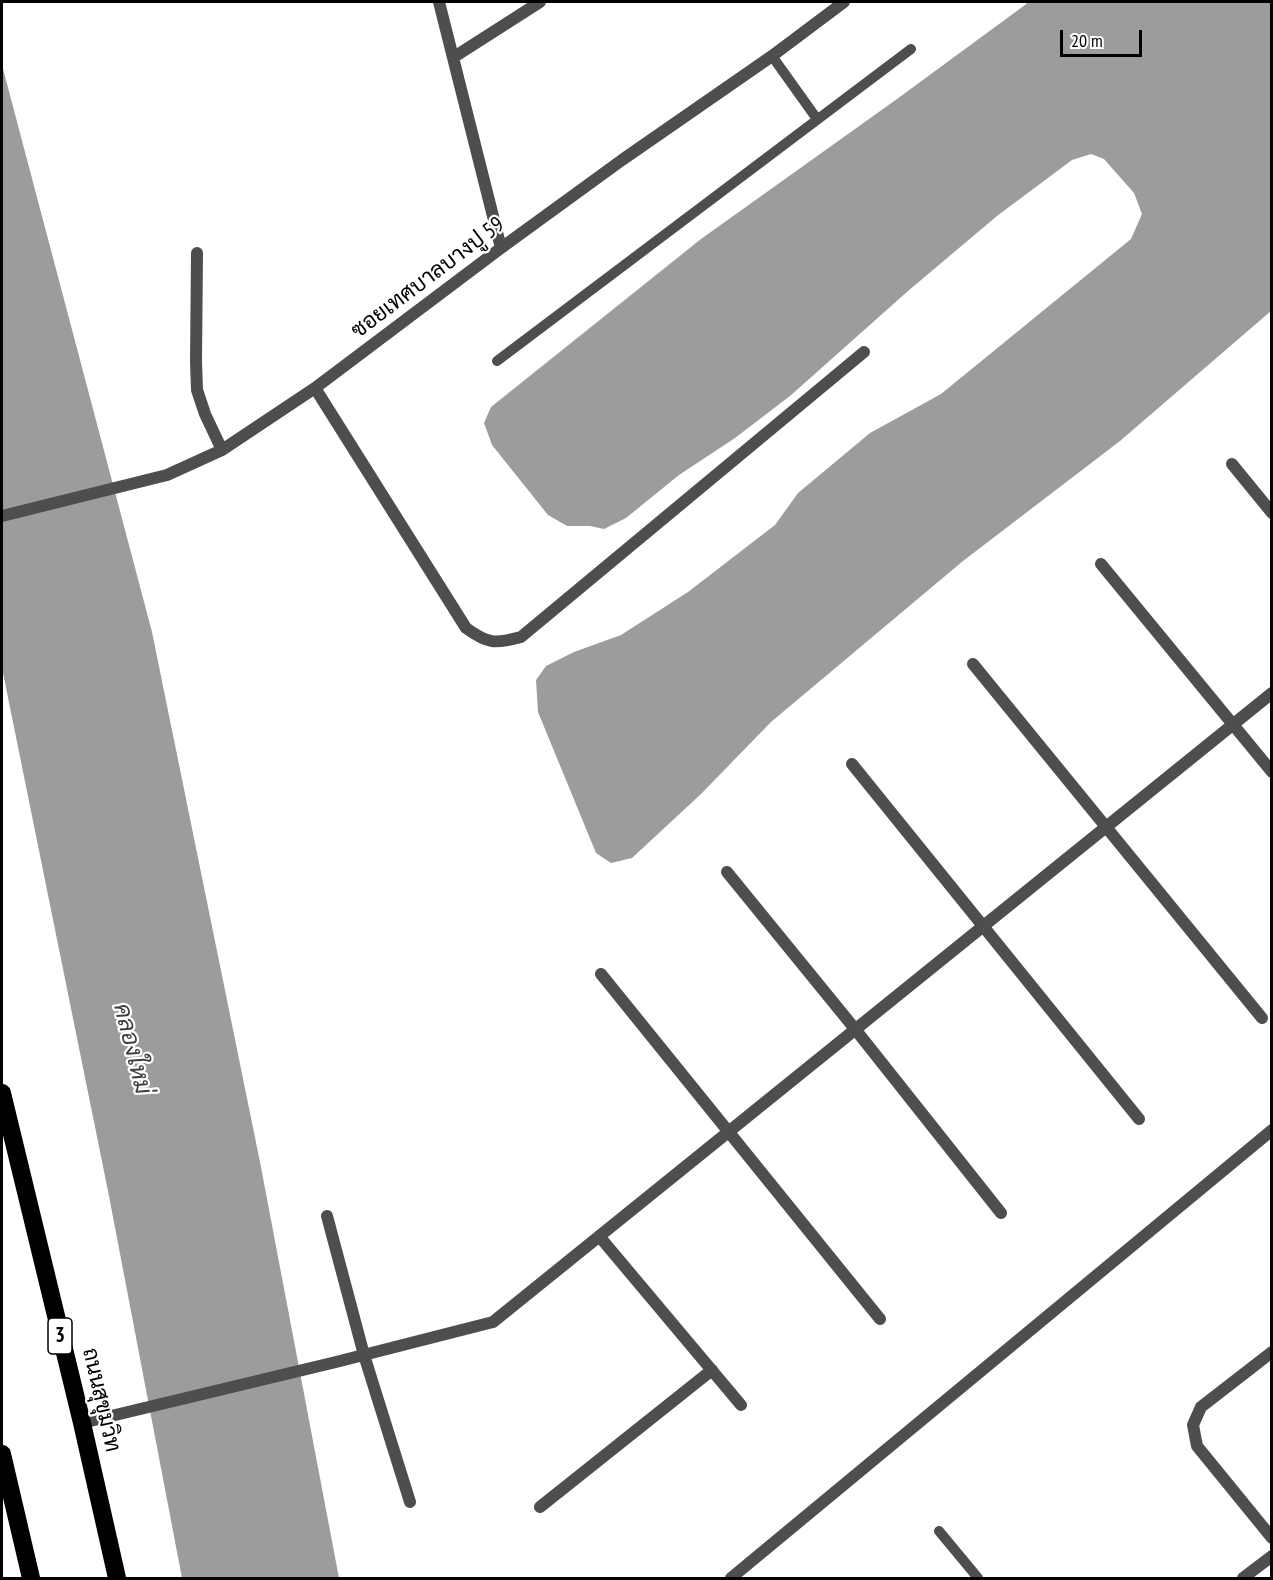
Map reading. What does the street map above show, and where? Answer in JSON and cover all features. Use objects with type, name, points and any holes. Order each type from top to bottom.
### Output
[{"type":"highway","name":"ถนนสุขุมวิท","points":[[2,1093],[117,1578]]},
{"type":"highway","points":[[2,1454],[31,1578]]},
{"type":"street","points":[[439,2],[501,248]]},
{"type":"street","points":[[454,57],[540,2]]},
{"type":"street","name":"ซอยเทศบาลบางปู 59","points":[[2,516],[167,475],[222,450],[315,388],[501,248],[622,160],[772,57],[844,2]]},
{"type":"street","points":[[197,253],[197,390],[205,414],[222,450]]},
{"type":"street","points":[[315,388],[466,628],[481,639],[500,643],[521,637],[864,352]]},
{"type":"street","points":[[1232,464],[1272,513]]},
{"type":"street","points":[[1101,564],[1272,772]]},
{"type":"street","points":[[974,664],[1262,1018]]},
{"type":"street","points":[[82,1423],[493,1322],[1272,693]]},
{"type":"street","points":[[852,764],[1139,1119]]},
{"type":"street","points":[[727,872],[1001,1213]]},
{"type":"street","points":[[601,974],[880,1319]]},
{"type":"street","points":[[731,1578],[1272,1130]]},
{"type":"street","points":[[327,1216],[364,1355],[410,1502]]},
{"type":"street","points":[[599,1236],[741,1405]]},
{"type":"street","points":[[1272,1352],[1201,1407],[1193,1425],[1197,1446],[1272,1538]]},
{"type":"street","points":[[540,1507],[712,1370]]},
{"type":"street","points":[[1243,1578],[1272,1556]]},
{"type":"lane","points":[[497,361],[911,49]]},
{"type":"lane","points":[[772,57],[817,119]]},
{"type":"lane","points":[[939,1531],[978,1578]]},
{"type":"water","points":[[1029,2],[1271,2],[1271,311],[1120,441],[963,561],[771,722],[701,794],[632,858],[611,863],[596,853],[538,712],[536,680],[546,666],[574,652],[621,635],[688,592],[775,525],[798,493],[870,433],[941,394],[1131,239],[1142,214],[1134,193],[1104,159],[1091,154],[1072,160],[997,216],[908,291],[790,396],[735,438],[679,475],[626,518],[604,529],[590,526],[567,526],[548,515],[492,445],[484,423],[491,407],[701,239]]},
{"type":"water","name":"คลองใหม่","points":[[2,65],[152,632],[260,1162],[339,1578],[182,1578],[108,1191],[2,668]]}]
